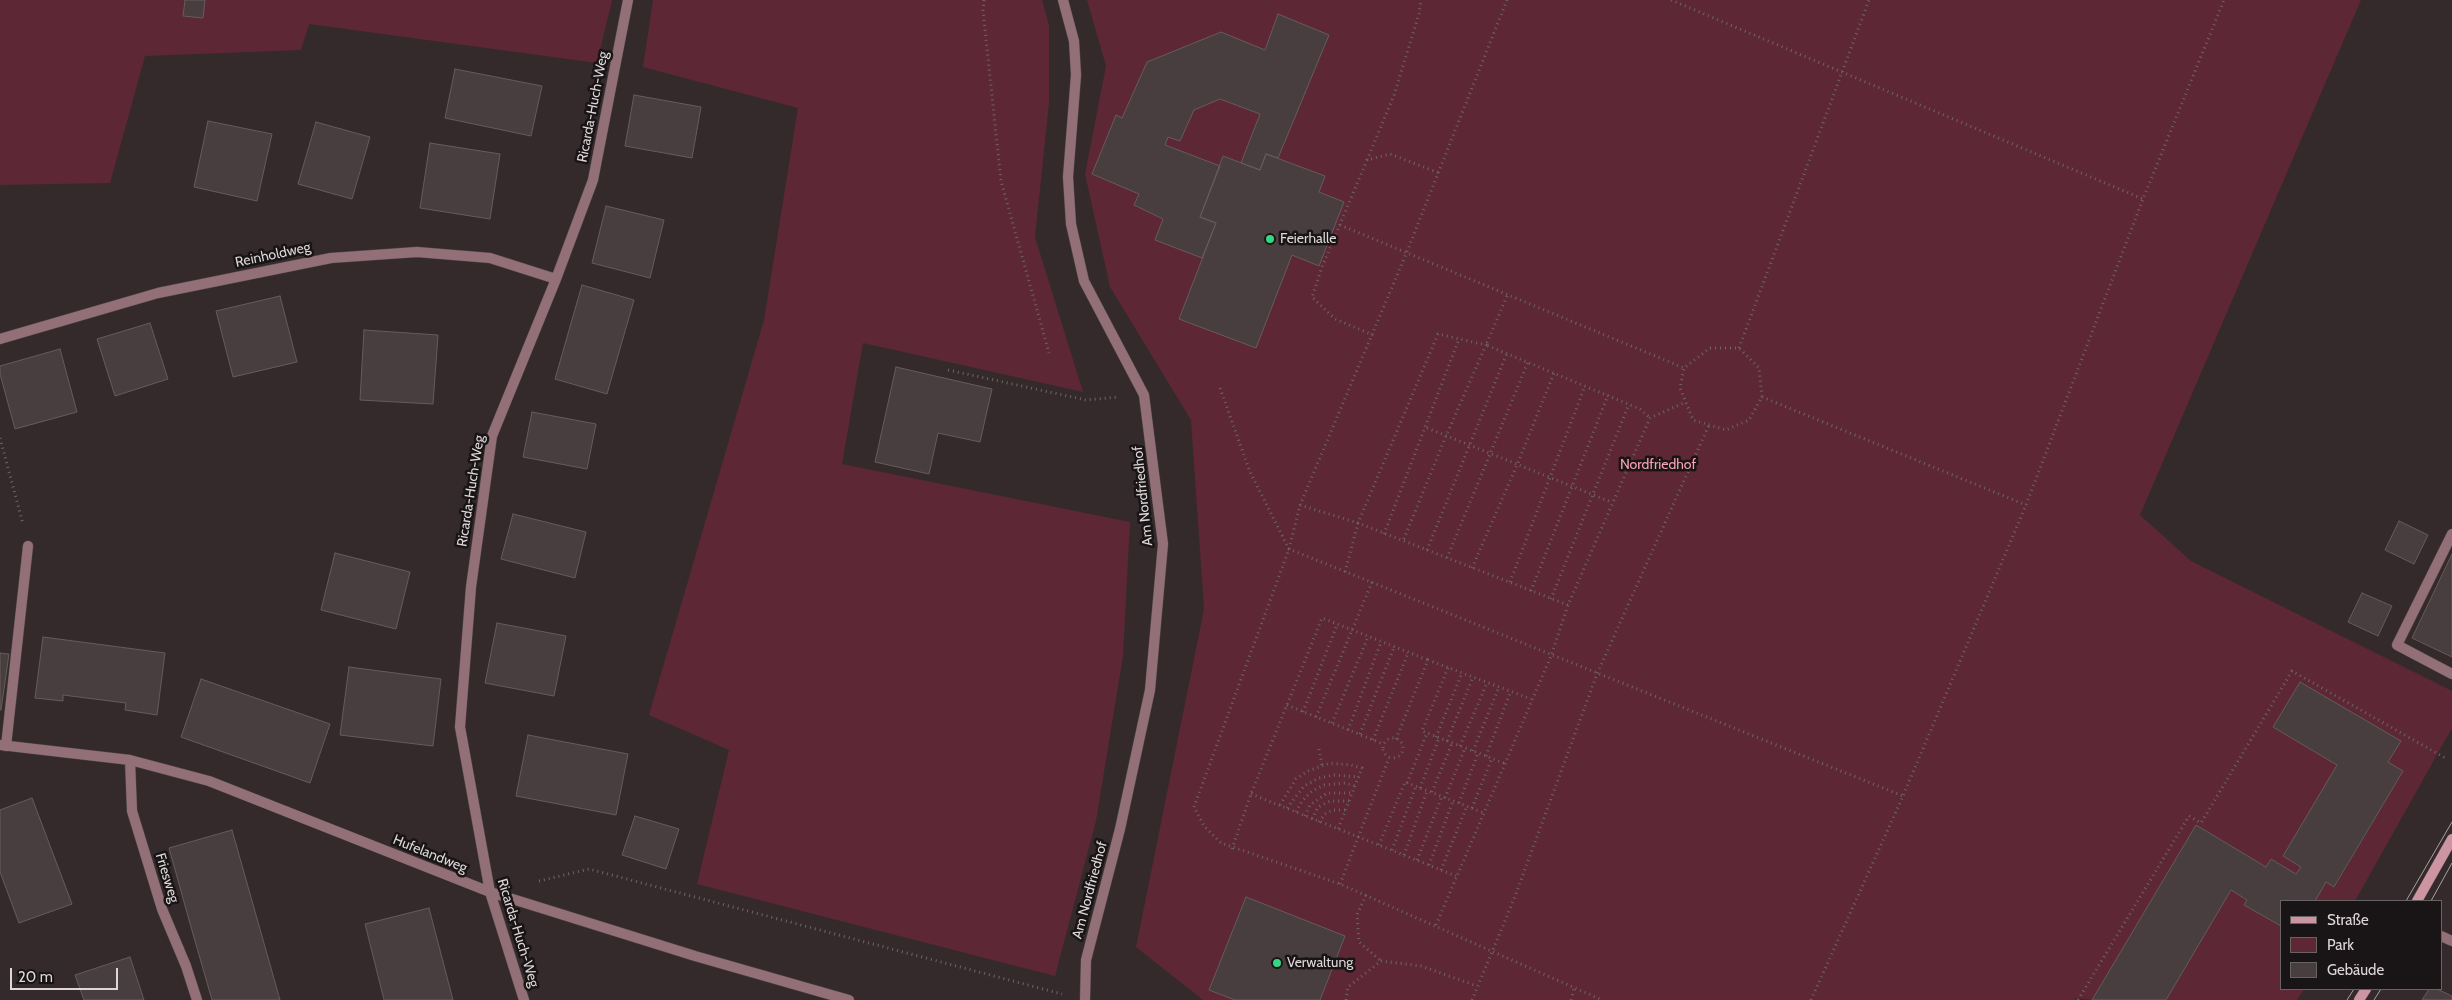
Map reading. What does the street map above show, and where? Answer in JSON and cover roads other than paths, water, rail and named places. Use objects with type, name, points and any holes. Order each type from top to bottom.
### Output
[{"type":"street","name":"Ricarda-Huch-Weg","points":[[524,1000],[490,892],[460,727],[470,586],[492,436],[556,279],[593,180],[628,0]]},
{"type":"street","name":"Am Nordfriedhof","points":[[1063,0],[1074,41],[1076,75],[1068,177],[1071,224],[1084,280],[1144,395],[1163,544],[1158,620],[1150,690],[1120,829],[1086,960],[1085,1000]]},
{"type":"street","name":"Reinholdweg","points":[[0,340],[158,293],[331,258],[417,252],[490,258],[556,279]]},
{"type":"street","points":[[2452,534],[2397,646],[2452,674]]},
{"type":"street","points":[[3,746],[28,546]]},
{"type":"street","name":"Hufelandweg","points":[[3,746],[130,760],[209,781],[490,892],[695,956],[849,1000]]},
{"type":"street","name":"Friesweg","points":[[130,760],[132,811],[162,909],[186,966],[197,1000]]},
{"type":"street","points":[[2418,900],[2452,839]]},
{"type":"tram line","points":[[2407,900],[2452,822]]},
{"type":"tram line","points":[[2432,900],[2452,863]]},
{"type":"tram line","points":[[2347,1000],[2353,990]]},
{"type":"tram line","points":[[2374,1000],[2380,990]]},
{"type":"place","name":"Feierhalle","points":[[1270,239]]},
{"type":"place","name":"Verwaltung","points":[[1277,963]]},
{"type":"park label","name":"Nordfriedhof","points":[[1658,465]]}]
